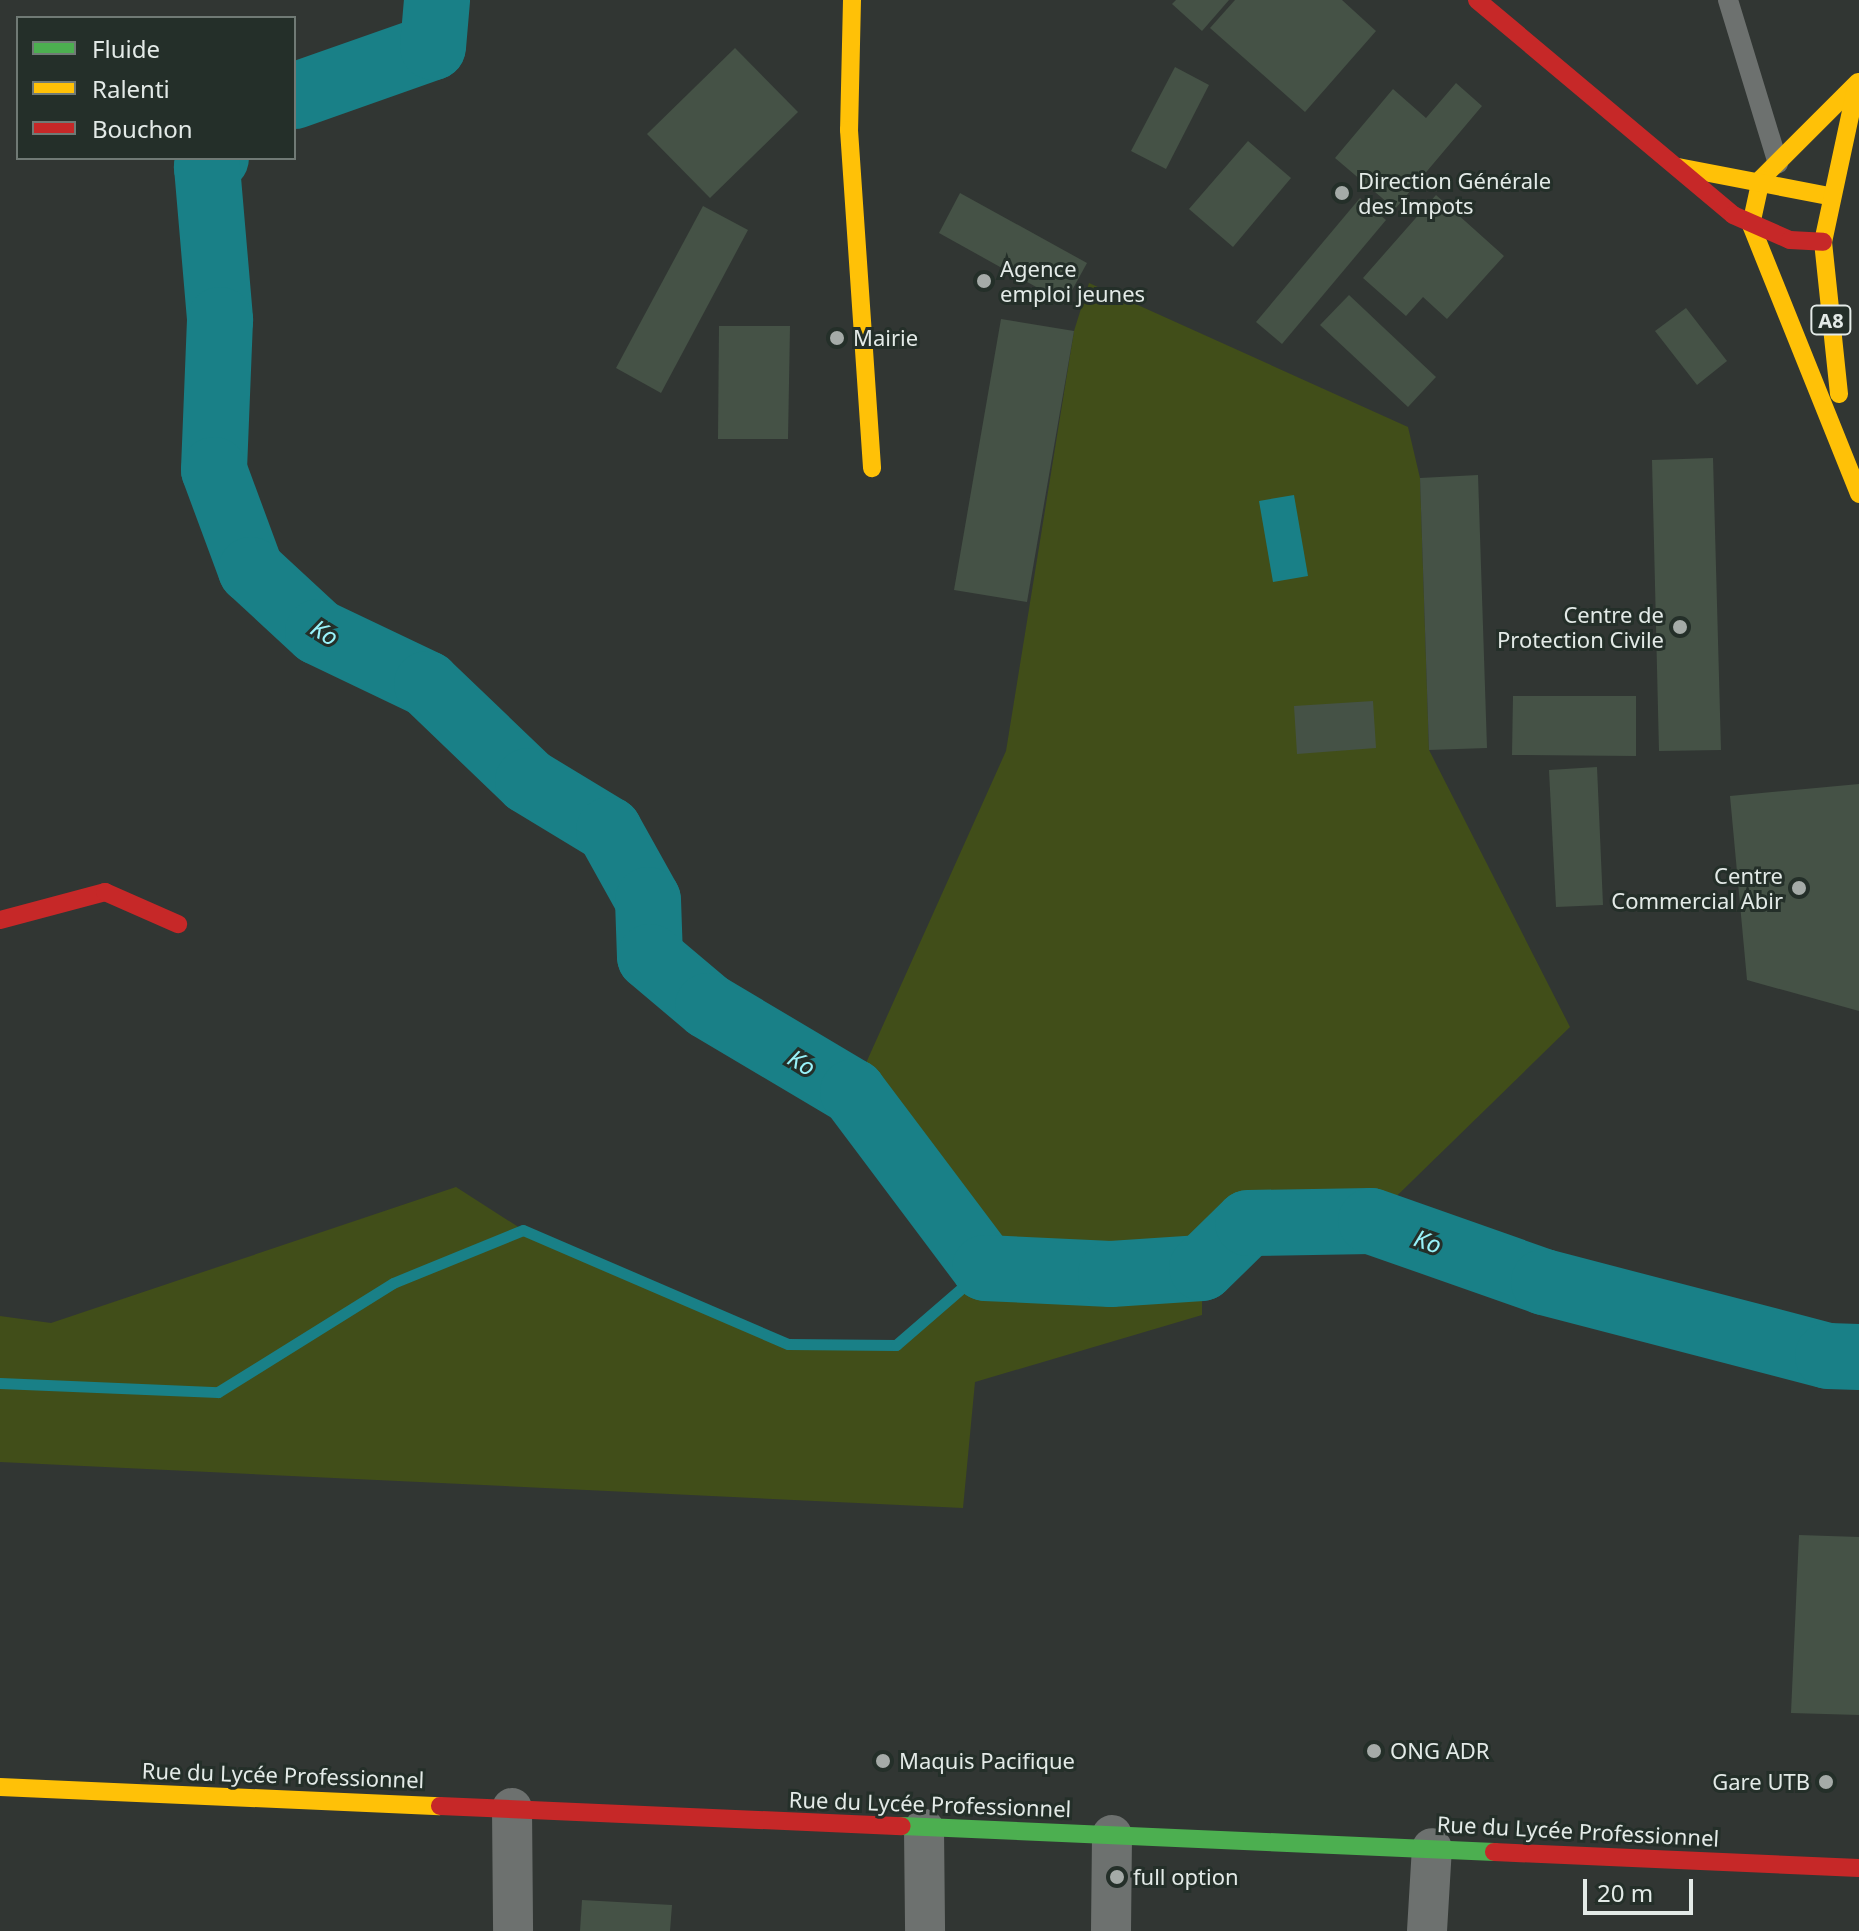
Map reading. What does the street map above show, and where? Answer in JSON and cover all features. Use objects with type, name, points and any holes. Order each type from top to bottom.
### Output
[{"type":"main road","points":[[852,0],[849,130],[872,468]]},
{"type":"main road","points":[[1477,0],[1751,225],[1823,242]]},
{"type":"main road","name":"A8","points":[[1761,179],[1859,80]]},
{"type":"main road","name":"A8","points":[[1845,445],[1823,242],[1829,196],[1859,80]]},
{"type":"main road","points":[[1678,167],[1761,179],[1829,196]]},
{"type":"main road","points":[[1751,225],[1761,179]]},
{"type":"main road","name":"A8","points":[[1751,225],[1845,445],[1859,494]]},
{"type":"main road","points":[[0,920],[105,892],[178,924]]},
{"type":"main road","name":"Rue du Lycée Professionnel","points":[[0,1787],[1859,1868]]},
{"type":"street","points":[[512,1808],[513,1931]]},
{"type":"street","points":[[924,1829],[925,1931]]},
{"type":"street","points":[[1111,1931],[1112,1835]]},
{"type":"street","points":[[1427,1931],[1432,1848]]},
{"type":"lane","points":[[1728,0],[1778,164]]},
{"type":"green space","points":[[1089,283],[1408,427],[1420,478],[1429,750],[1570,1027],[1371,1221],[1248,1223],[1202,1268],[1202,1315],[975,1382],[963,1508],[0,1462],[0,1316],[51,1323],[456,1187],[523,1230],[788,1344],[896,1345],[985,1267],[853,1092],[1006,751],[1074,331]]},
{"type":"water","points":[[1294,495],[1308,576],[1273,582],[1259,501]]},
{"type":"building","points":[[1176,0],[1229,0],[1202,31],[1172,4]]},
{"type":"building","points":[[1235,0],[1342,0],[1376,31],[1305,112],[1210,28]]},
{"type":"building","points":[[735,48],[798,112],[710,198],[647,134]]},
{"type":"building","points":[[1175,67],[1209,85],[1166,169],[1131,151]]},
{"type":"building","points":[[1456,83],[1482,106],[1395,209],[1335,158],[1393,89],[1426,118]]},
{"type":"building","points":[[1248,141],[1291,178],[1233,247],[1189,209]]},
{"type":"building","points":[[960,193],[1087,263],[1065,303],[939,233]]},
{"type":"building","points":[[1436,195],[1504,256],[1447,319],[1423,297],[1406,316],[1363,278]]},
{"type":"building","points":[[1360,198],[1386,220],[1282,344],[1256,322]]},
{"type":"building","points":[[703,206],[748,230],[661,393],[616,368]]},
{"type":"building","points":[[1349,295],[1436,377],[1408,407],[1320,325]]},
{"type":"building","points":[[1686,308],[1727,361],[1697,385],[1655,331]]},
{"type":"building","points":[[1001,319],[1074,331],[1027,602],[954,590]]},
{"type":"building","points":[[719,326],[790,326],[788,439],[718,439]]},
{"type":"building","points":[[1713,458],[1721,750],[1659,751],[1652,460]]},
{"type":"building","points":[[1478,475],[1487,748],[1429,750],[1420,478]]},
{"type":"building","points":[[1513,696],[1636,696],[1636,756],[1512,755]]},
{"type":"building","points":[[1373,701],[1376,748],[1297,754],[1294,706]]},
{"type":"building","points":[[1597,767],[1603,905],[1556,907],[1549,770]]},
{"type":"building","name":"Centre Commercial Abir","points":[[1859,784],[1859,1011],[1747,980],[1730,796]]},
{"type":"building","points":[[1799,1535],[1859,1537],[1859,1715],[1791,1713]]},
{"type":"building","points":[[582,1900],[672,1905],[670,1931],[580,1931]]},
{"type":"waterway","name":"Ko","points":[[296,95],[433,47],[437,0]]},
{"type":"waterway","name":"Ko","points":[[214,160],[207,167],[220,320],[214,470],[251,570],[318,632],[427,684],[528,781],[609,830],[648,900],[650,957],[708,1006],[853,1092],[985,1268],[1111,1274],[1202,1268],[1248,1223],[1371,1221],[1544,1282],[1828,1356],[1859,1357]]},
{"type":"waterway","points":[[0,1383],[218,1392],[393,1283],[523,1230],[788,1344],[896,1345],[985,1268]]},
{"type":"traffic: fast","points":[[902,1826],[1494,1852]]},
{"type":"traffic: slow","points":[[852,0],[849,130],[872,468]]},
{"type":"traffic: slow","points":[[1858,82],[1761,179],[1751,225],[1859,494]]},
{"type":"traffic: slow","points":[[1839,394],[1823,242],[1856,88]]},
{"type":"traffic: slow","points":[[1678,167],[1829,196]]},
{"type":"traffic: slow","points":[[0,1787],[440,1806]]},
{"type":"traffic: jam","points":[[1477,0],[1733,215],[1790,240],[1823,242]]},
{"type":"traffic: jam","points":[[0,920],[105,892],[178,924]]},
{"type":"traffic: jam","points":[[440,1806],[902,1826]]},
{"type":"traffic: jam","points":[[1494,1852],[1859,1868]]},
{"type":"place","name":"Direction Générale des Impots","points":[[1342,193]]},
{"type":"place","name":"Agence emploi jeunes","points":[[984,281]]},
{"type":"place","name":"Mairie","points":[[837,338]]},
{"type":"place","name":"Centre de Protection Civile","points":[[1680,627]]},
{"type":"place","name":"Centre Commercial Abir","points":[[1799,888]]},
{"type":"place","name":"ONG ADR","points":[[1374,1751]]},
{"type":"place","name":"Maquis Pacifique","points":[[883,1761]]},
{"type":"place","name":"Gare UTB","points":[[1826,1782]]},
{"type":"place","name":"full option","points":[[1117,1877]]}]
